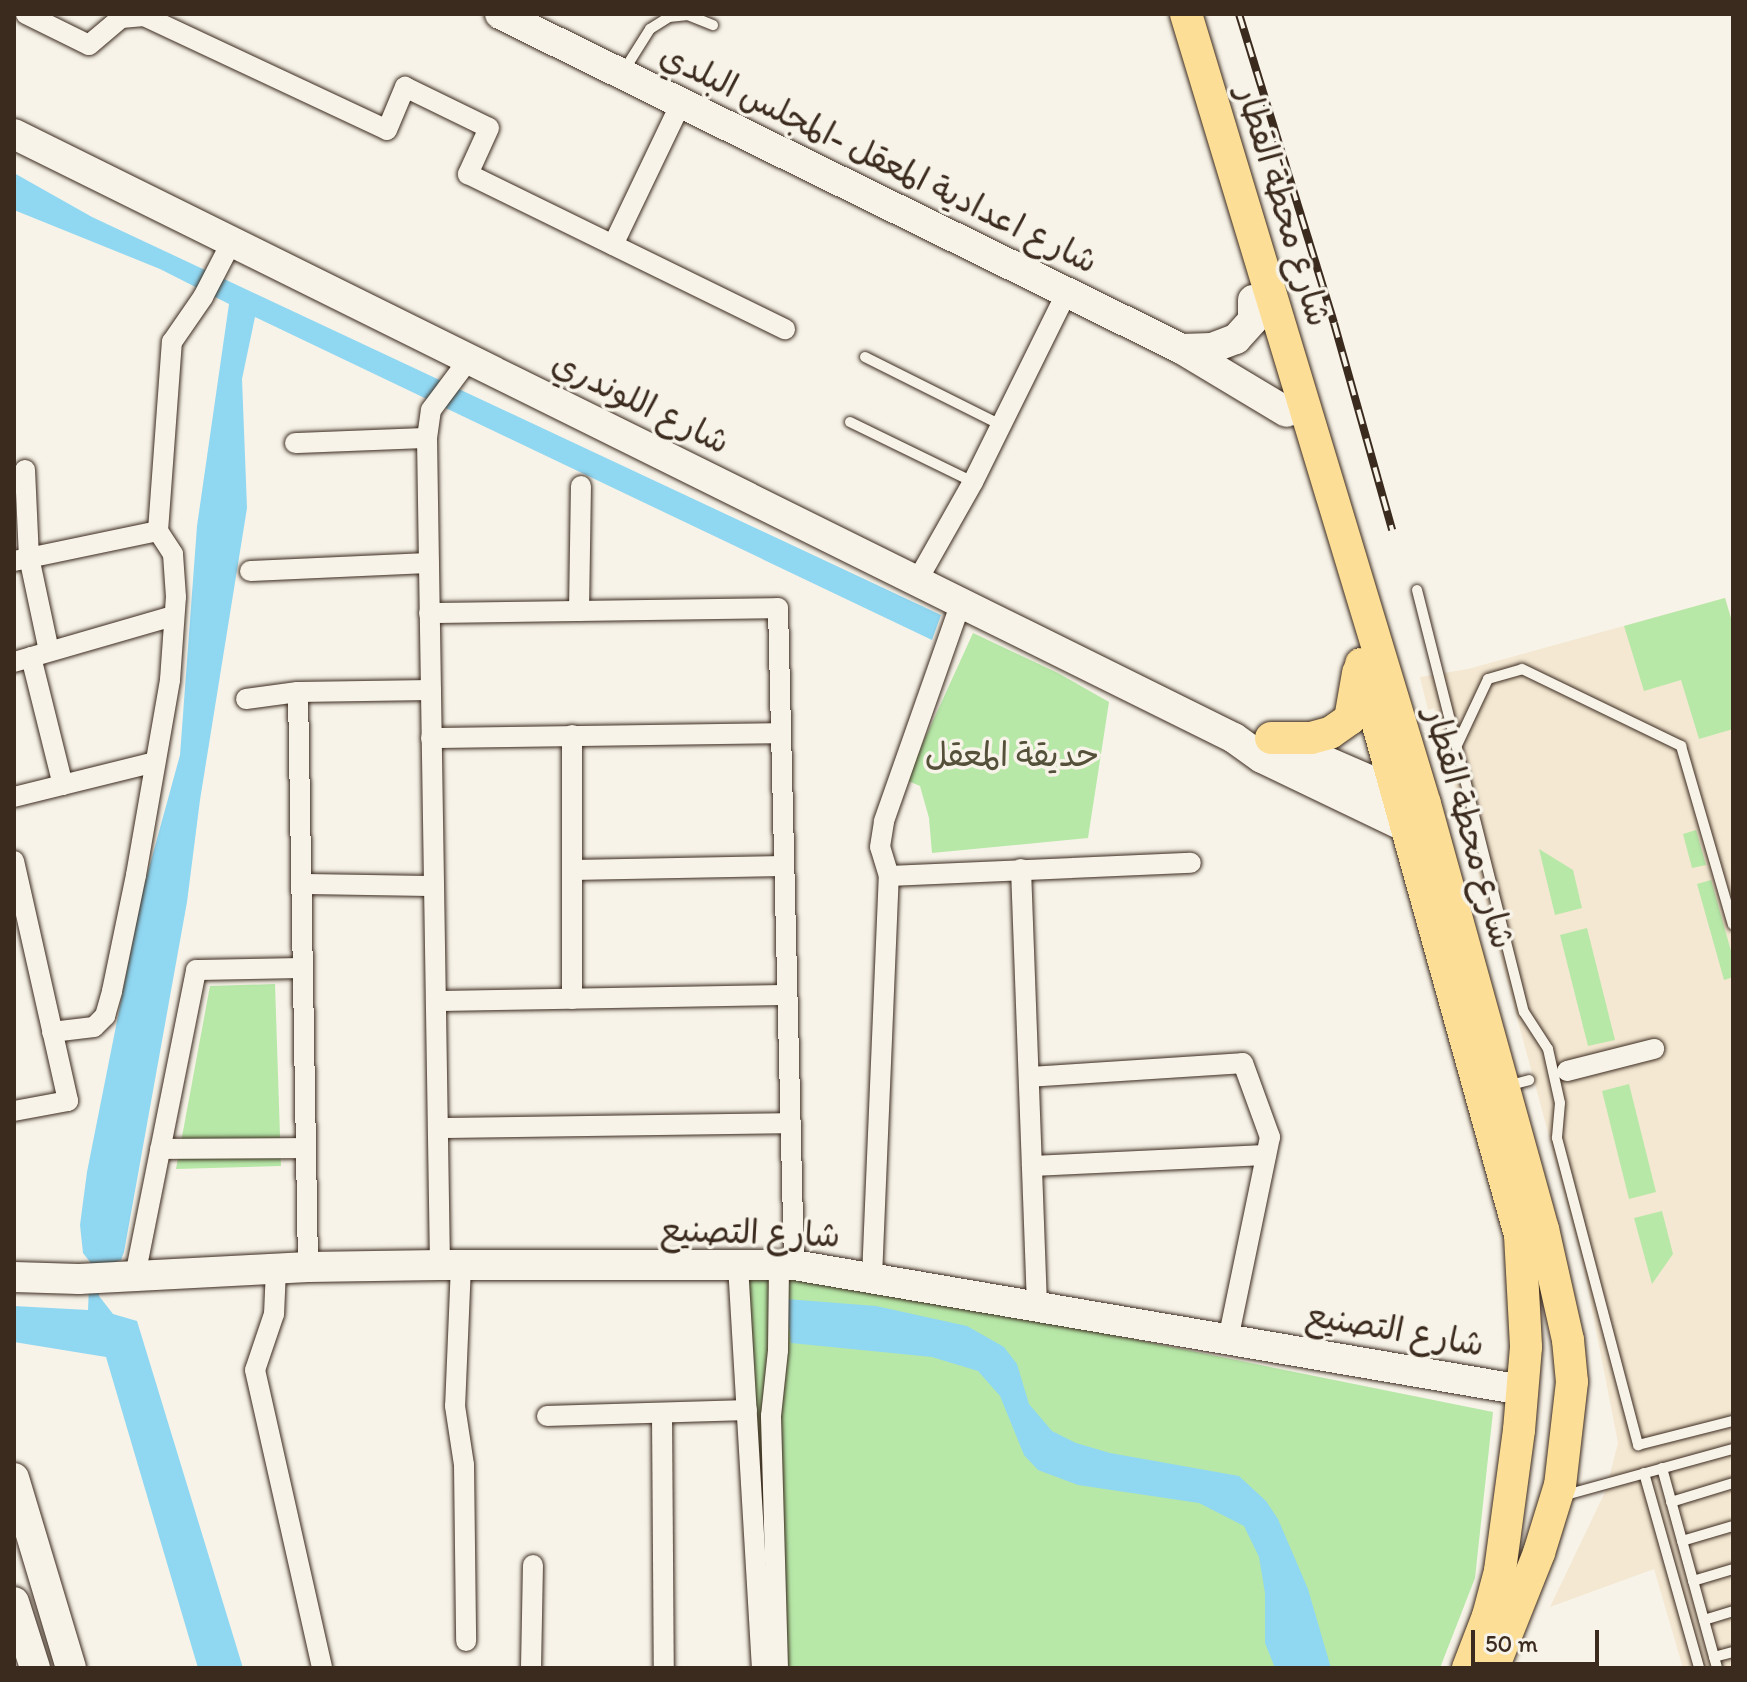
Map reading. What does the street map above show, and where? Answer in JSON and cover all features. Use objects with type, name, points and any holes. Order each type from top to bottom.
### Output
[{"type":"main road","name":"شارع محطة القطار","points":[[1165,14],[1287,412],[1359,657],[1394,791],[1421,824]]},
{"type":"main road","name":"شارع محطة القطار","points":[[1186,14],[1421,824],[1469,1003],[1520,1235],[1526,1347],[1513,1473],[1500,1571],[1488,1616],[1468,1668]]},
{"type":"main road","points":[[1271,738],[1311,738],[1330,733],[1350,719],[1359,657]]},
{"type":"main road","name":"شارع محطة القطار","points":[[1469,1003],[1516,1083],[1543,1229],[1568,1340],[1572,1382],[1558,1491],[1539,1553],[1493,1668]]},
{"type":"main road","points":[[1526,1347],[1540,1332],[1549,1329],[1560,1332],[1568,1340]]},
{"type":"main road","points":[[1513,1473],[1518,1491],[1531,1505],[1542,1506],[1558,1491]]},
{"type":"street","points":[[26,14],[89,45],[121,18],[144,16],[387,130],[405,87],[489,128],[468,174],[785,329]]},
{"type":"street","name":"شارع اعدادية المعقل -المجلس البلدي","points":[[500,14],[1182,349],[1287,412]]},
{"type":"street","points":[[613,245],[681,103]]},
{"type":"street","name":"شارع اللوندري","points":[[14,134],[225,256],[961,602],[1234,738],[1262,758],[1421,824]]},
{"type":"street","points":[[52,1032],[94,1027],[105,1016],[136,875],[170,680],[176,597],[173,554],[158,531],[172,342],[203,297],[225,256]]},
{"type":"street","points":[[917,581],[973,482],[1067,292]]},
{"type":"street","points":[[1182,349],[1212,348],[1236,339],[1253,320],[1253,300]]},
{"type":"street","points":[[461,368],[431,410],[427,438],[438,1128],[451,1265],[455,1406],[464,1465],[466,1641]]},
{"type":"street","points":[[295,443],[427,438]]},
{"type":"street","points":[[25,470],[21,559],[31,657],[63,785]]},
{"type":"street","points":[[579,611],[581,486]]},
{"type":"street","points":[[21,559],[158,531]]},
{"type":"street","points":[[250,571],[429,563]]},
{"type":"street","points":[[872,1277],[889,876],[880,847],[884,821],[961,602]]},
{"type":"street","points":[[429,613],[778,608],[791,1123],[786,1265],[771,1416],[778,1668]]},
{"type":"street","points":[[31,657],[173,616]]},
{"type":"street","points":[[246,699],[298,692],[431,690]]},
{"type":"street","points":[[298,692],[308,1267]]},
{"type":"street","points":[[431,738],[781,733]]},
{"type":"street","points":[[572,735],[572,999]]},
{"type":"street","points":[[1234,738],[1271,738],[1394,791]]},
{"type":"street","points":[[14,797],[155,762]]},
{"type":"street","points":[[14,861],[68,1101],[14,1111]]},
{"type":"street","points":[[889,876],[1191,863]]},
{"type":"street","points":[[572,870],[784,866]]},
{"type":"street","points":[[1021,869],[1037,1305]]},
{"type":"street","points":[[301,884],[434,886]]},
{"type":"street","points":[[122,1276],[160,1149],[196,970],[303,968]]},
{"type":"street","points":[[436,1001],[787,995]]},
{"type":"street","points":[[1554,1074],[1654,1049]]},
{"type":"street","points":[[1029,1077],[1243,1063],[1270,1137],[1228,1339]]},
{"type":"street","points":[[438,1128],[791,1123]]},
{"type":"street","points":[[160,1149],[306,1148]]},
{"type":"street","points":[[1032,1166],[1266,1155]]},
{"type":"street","points":[[738,1265],[762,1668]]},
{"type":"street","name":"شارع التصنيع","points":[[14,1277],[79,1279],[308,1267],[786,1265],[1037,1305],[1522,1390]]},
{"type":"street","points":[[276,1269],[274,1314],[255,1370],[322,1668]]},
{"type":"street","points":[[547,1416],[747,1410]]},
{"type":"street","points":[[662,1413],[664,1668]]},
{"type":"street","points":[[14,1478],[71,1668]]},
{"type":"street","points":[[531,1668],[533,1565]]},
{"type":"street","points":[[14,1602],[35,1668]]},
{"type":"lane","points":[[622,74],[650,29],[669,17],[688,15],[713,25]]},
{"type":"lane","points":[[865,357],[1001,425]]},
{"type":"lane","points":[[850,422],[973,482]]},
{"type":"lane","points":[[1417,590],[1524,1012],[1546,1044],[1554,1074],[1560,1103],[1557,1138],[1638,1445],[1733,1421]]},
{"type":"lane","points":[[1457,745],[1488,679],[1522,669],[1681,746],[1733,925]]},
{"type":"lane","points":[[1558,1491],[1644,1473],[1733,1449]]},
{"type":"lane","points":[[1662,1468],[1716,1663],[1733,1652]]},
{"type":"lane","points":[[1644,1473],[1699,1668]]},
{"type":"lane","points":[[1671,1502],[1733,1483]]},
{"type":"lane","points":[[1682,1541],[1733,1526]]},
{"type":"lane","points":[[1693,1581],[1733,1569]]},
{"type":"lane","points":[[1704,1620],[1733,1611]]},
{"type":"shaded area","points":[[1725,598],[1733,625],[1733,1668],[1683,1668],[1654,1569],[1550,1607],[1606,1490],[1618,1443],[1583,1263],[1434,708],[1428,710],[1420,677],[1468,669]]},
{"type":"green space","points":[[1725,598],[1733,625],[1733,729],[1699,739],[1681,680],[1644,691],[1624,626]]},
{"type":"green space","name":"حديقة المعقل","points":[[973,633],[1058,673],[1109,702],[1088,838],[932,853],[929,818],[920,786],[906,780]]},
{"type":"green space","points":[[1696,830],[1706,865],[1692,868],[1683,834]]},
{"type":"green space","points":[[1539,849],[1573,870],[1582,908],[1555,915]]},
{"type":"green space","points":[[1711,880],[1733,958],[1733,977],[1724,980],[1697,884]]},
{"type":"green space","points":[[1587,928],[1615,1040],[1588,1046],[1560,935]]},
{"type":"green space","points":[[275,984],[281,1166],[176,1169],[210,986]]},
{"type":"green space","points":[[1629,1084],[1656,1192],[1629,1199],[1602,1091]]},
{"type":"green space","points":[[1662,1211],[1673,1254],[1652,1284],[1634,1218]]},
{"type":"green space","points":[[745,1274],[890,1290],[1493,1412],[1475,1578],[1440,1668],[770,1668]]},
{"type":"water","points":[[14,173],[92,217],[941,615],[932,640],[255,317],[242,379],[247,508],[200,800],[187,902],[124,1252],[121,1260],[101,1266],[99,1296],[113,1314],[137,1321],[243,1668],[198,1668],[106,1357],[14,1342],[14,1306],[88,1310],[90,1262],[83,1253],[80,1225],[87,1172],[143,890],[180,755],[197,526],[229,304],[160,269],[14,210]]},
{"type":"water","points":[[786,1299],[876,1306],[967,1326],[1004,1347],[1017,1364],[1029,1404],[1052,1431],[1076,1443],[1110,1453],[1239,1476],[1266,1501],[1278,1519],[1308,1589],[1331,1668],[1275,1668],[1265,1643],[1265,1593],[1259,1557],[1244,1526],[1199,1503],[1078,1485],[1038,1470],[1024,1455],[1000,1396],[978,1371],[932,1357],[791,1343]]},
{"type":"railway","points":[[1239,14],[1334,323],[1392,530]]}]
